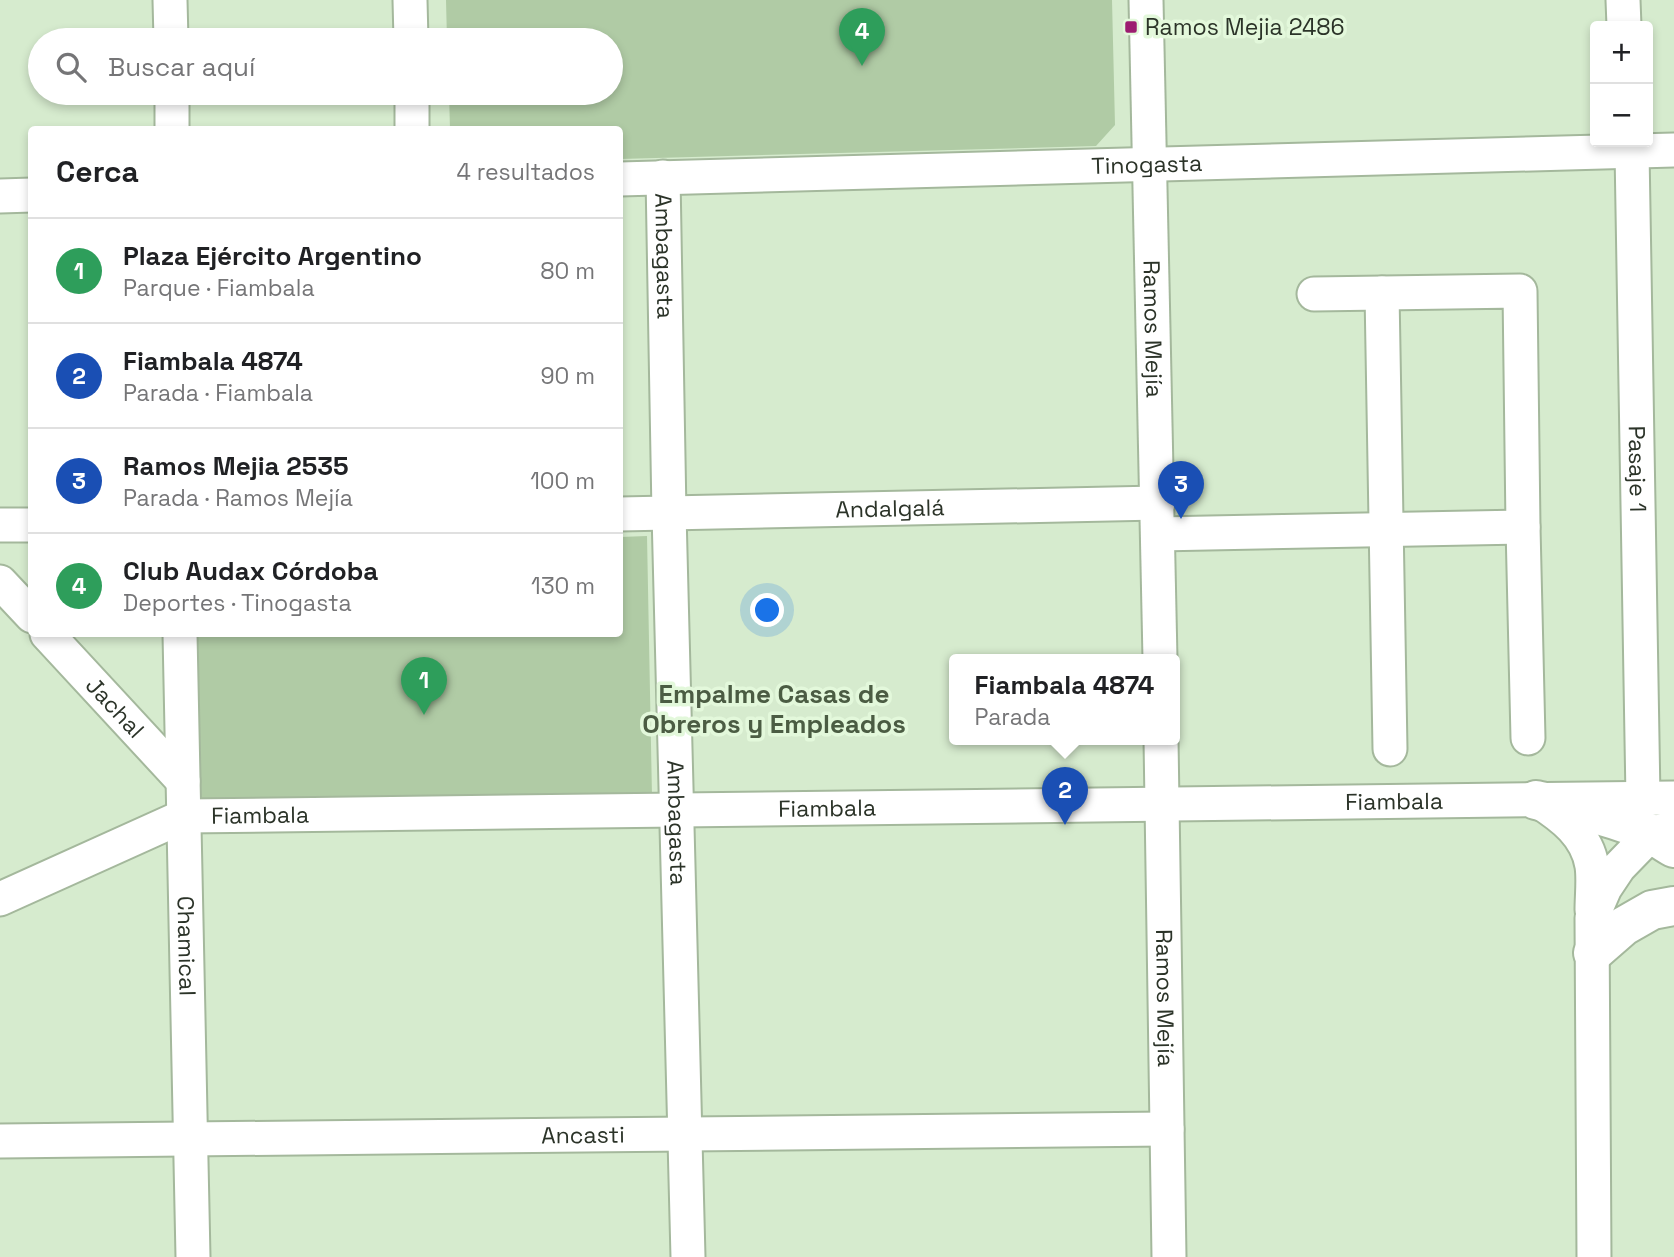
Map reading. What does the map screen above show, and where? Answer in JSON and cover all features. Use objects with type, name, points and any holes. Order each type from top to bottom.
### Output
[{"type":"main road","points":[[1536,800],[1591,814],[1663,821]]},
{"type":"main road","points":[[1592,936],[1624,926],[1652,910],[1674,906]]},
{"type":"street","points":[[170,0],[171,28]]},
{"type":"street","points":[[410,0],[411,28]]},
{"type":"street","name":"Ramos Mejía","points":[[1146,0],[1160,654]]},
{"type":"street","points":[[1623,0],[1624,21]]},
{"type":"street","points":[[172,105],[172,126]]},
{"type":"street","points":[[412,105],[412,126]]},
{"type":"street","name":"Tinogasta","points":[[623,178],[1149,164],[1604,147]]},
{"type":"street","name":"Pasaje 1","points":[[1631,147],[1663,821]]},
{"type":"street","name":"Tinogasta","points":[[1642,147],[1674,150]]},
{"type":"street","name":"Ambagasta","points":[[663,177],[688,1257]]},
{"type":"street","points":[[0,196],[28,195]]},
{"type":"street","points":[[1314,294],[1520,291],[1528,738]]},
{"type":"street","points":[[1382,293],[1390,749]]},
{"type":"street","name":"Andalgalá","points":[[623,514],[1158,519],[1386,530],[1523,527]]},
{"type":"street","points":[[0,525],[28,525]]},
{"type":"street","points":[[0,582],[28,612]]},
{"type":"street","name":"Jachal","points":[[50,637],[183,781]]},
{"type":"street","name":"Chamical","points":[[180,637],[194,1257]]},
{"type":"street","name":"Ramos Mejía","points":[[1161,745],[1169,1257]]},
{"type":"street","points":[[1536,800],[1557,813],[1572,827],[1584,842],[1592,866],[1594,1257]]},
{"type":"street","name":"Fiambala","points":[[0,899],[184,816],[1536,800]]},
{"type":"street","points":[[1592,936],[1605,888],[1619,867],[1663,821]]},
{"type":"street","name":"Ancasti","points":[[0,1141],[1167,1129]]},
{"type":"green space","points":[[446,0],[1112,0],[1115,125],[1096,146],[623,159],[623,126],[450,126],[449,105],[623,105],[623,28],[447,28]]},
{"type":"green space","points":[[647,536],[652,797],[200,806],[197,637],[623,637],[623,537]]},
{"type":"place","name":"Ramos Mejia 2486","points":[[1131,27]]},
{"type":"place","name":"Club Audax Córdoba","points":[[862,66]]},
{"type":"place","name":"Ramos Mejia 2535","points":[[1181,519]]},
{"type":"place","name":"Plaza Ejército Argentino","points":[[424,715]]},
{"type":"place","name":"Fiambala 4874","points":[[1065,825]]},
{"type":"district","name":"Empalme Casas de Obreros y Empleados","points":[[774,709]]}]
